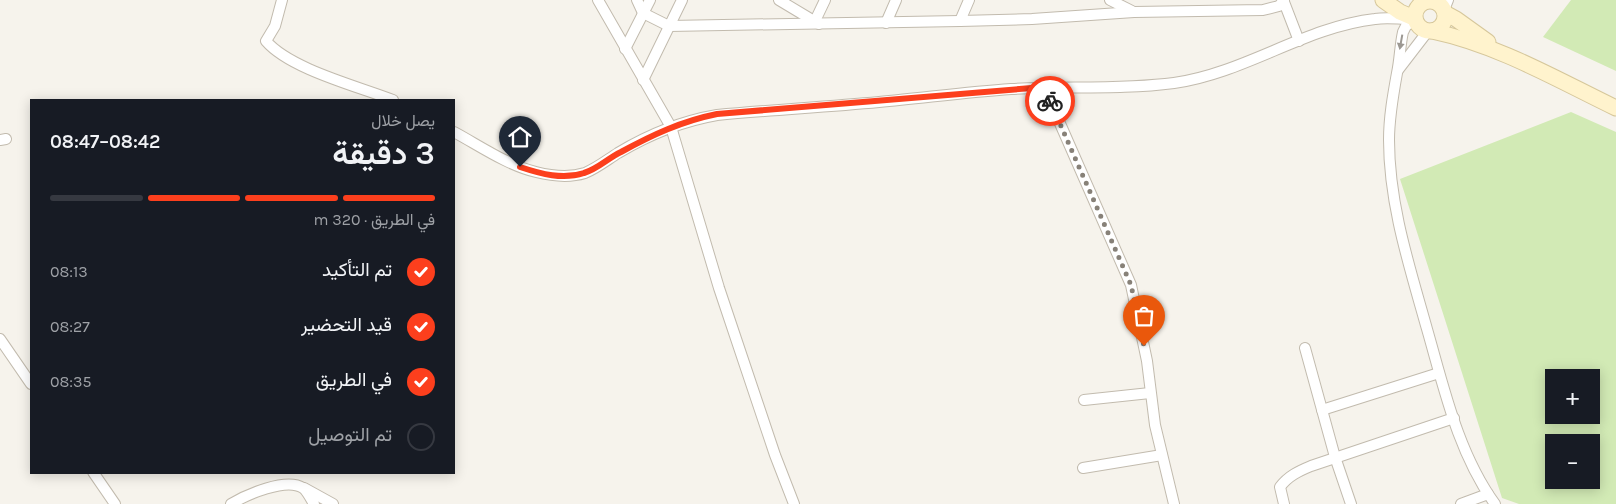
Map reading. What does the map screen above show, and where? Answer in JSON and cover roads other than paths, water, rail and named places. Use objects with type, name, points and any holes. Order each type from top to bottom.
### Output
[{"type":"main road","points":[[1383,0],[1400,12],[1415,19],[1422,29],[1456,36],[1496,49],[1616,108]]},
{"type":"main road","points":[[1415,19],[1416,9],[1423,1],[1437,3],[1446,8],[1496,49]]},
{"type":"main road","points":[[1430,31],[1442,25],[1446,8]]},
{"type":"street","points":[[282,0],[275,26],[266,41],[271,47],[292,61],[390,99]]},
{"type":"street","points":[[598,0],[671,127],[719,288],[775,455],[794,504]]},
{"type":"street","points":[[637,0],[643,13],[669,26],[886,23],[1032,19],[1134,12],[1263,10],[1279,6],[1284,1],[1299,41]]},
{"type":"street","points":[[625,49],[650,0]]},
{"type":"street","points":[[643,80],[682,0]]},
{"type":"street","points":[[779,0],[818,23]]},
{"type":"street","points":[[818,23],[825,0]]},
{"type":"street","points":[[886,23],[896,0]]},
{"type":"street","points":[[960,21],[969,0]]},
{"type":"street","points":[[1110,0],[1134,12]]},
{"type":"street","points":[[455,133],[520,167],[561,177],[584,173],[598,167],[618,153],[671,127],[693,119],[717,114],[1044,87],[1144,86],[1175,83],[1228,69],[1333,28],[1373,19],[1415,19]]},
{"type":"street","points":[[1415,19],[1410,22],[1403,32],[1391,108],[1390,170],[1402,240],[1439,373],[1470,460],[1495,504]]},
{"type":"street","points":[[1398,70],[1430,31]]},
{"type":"street","points":[[1044,87],[1131,285],[1147,361],[1150,393],[1162,455],[1174,504]]},
{"type":"street","points":[[0,339],[30,383]]},
{"type":"street","points":[[1305,348],[1335,457],[1351,504]]},
{"type":"street","points":[[1322,410],[1439,373]]},
{"type":"street","points":[[1084,400],[1150,393]]},
{"type":"street","points":[[1284,504],[1280,487],[1285,480],[1294,474],[1335,457],[1454,418]]},
{"type":"street","points":[[1083,468],[1162,455]]},
{"type":"street","points":[[94,474],[115,504]]},
{"type":"street","points":[[231,504],[279,485],[292,484],[333,504]]},
{"type":"street","points":[[303,488],[314,504]]},
{"type":"street","points":[[1461,504],[1488,494]]}]
